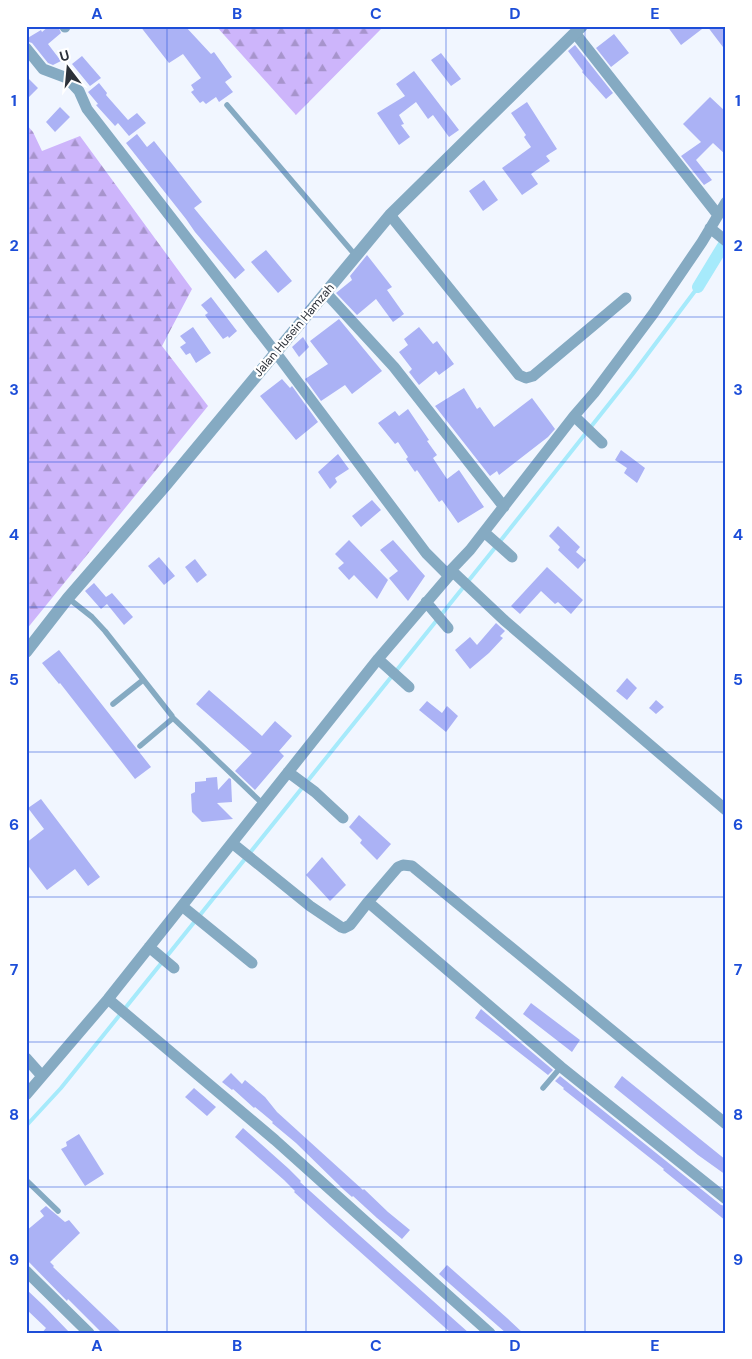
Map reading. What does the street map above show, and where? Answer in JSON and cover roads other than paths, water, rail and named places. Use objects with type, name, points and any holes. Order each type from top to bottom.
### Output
[{"type":"street","points":[[578,30],[718,215]]},
{"type":"street","name":"Jalan Husein Hamzah","points":[[26,652],[68,598],[165,486],[390,215],[578,30]]},
{"type":"street","points":[[26,48],[43,69],[67,78],[79,91],[87,109],[276,353],[426,553],[472,590],[511,626],[726,810]]},
{"type":"street","points":[[26,1095],[108,999],[153,950],[184,908],[236,846],[264,805],[291,775],[470,550],[487,535],[504,507],[576,418],[653,314],[712,230],[726,202]]},
{"type":"street","points":[[390,215],[519,374],[526,378],[533,376],[626,298]]},
{"type":"street","points":[[712,230],[726,241]]},
{"type":"street","points":[[326,293],[394,368],[504,507]]},
{"type":"street","points":[[576,418],[599,440]]},
{"type":"street","points":[[487,535],[510,555]]},
{"type":"street","points":[[428,603],[445,625]]},
{"type":"street","points":[[380,661],[406,685]]},
{"type":"street","points":[[291,775],[315,792],[343,818]]},
{"type":"street","points":[[236,846],[310,906],[344,928],[350,925],[398,867],[403,865],[412,866],[726,1124]]},
{"type":"street","points":[[368,902],[561,1067],[726,1199]]},
{"type":"street","points":[[184,908],[252,963]]},
{"type":"street","points":[[153,950],[174,968]]},
{"type":"street","points":[[108,999],[275,1140],[490,1333]]},
{"type":"street","points":[[26,1058],[42,1076]]},
{"type":"street","points":[[26,1271],[90,1333]]},
{"type":"lane","points":[[227,105],[356,256]]},
{"type":"lane","points":[[68,598],[92,617],[105,631],[173,718],[264,805]]},
{"type":"lane","points":[[113,704],[143,680]]},
{"type":"lane","points":[[140,746],[173,718]]},
{"type":"lane","points":[[544,1088],[561,1067]]},
{"type":"lane","points":[[26,1180],[58,1211]]},
{"type":"waterway","points":[[698,287],[726,241]]},
{"type":"waterway","points":[[26,1126],[61,1088],[490,554],[632,375],[698,287]]}]
